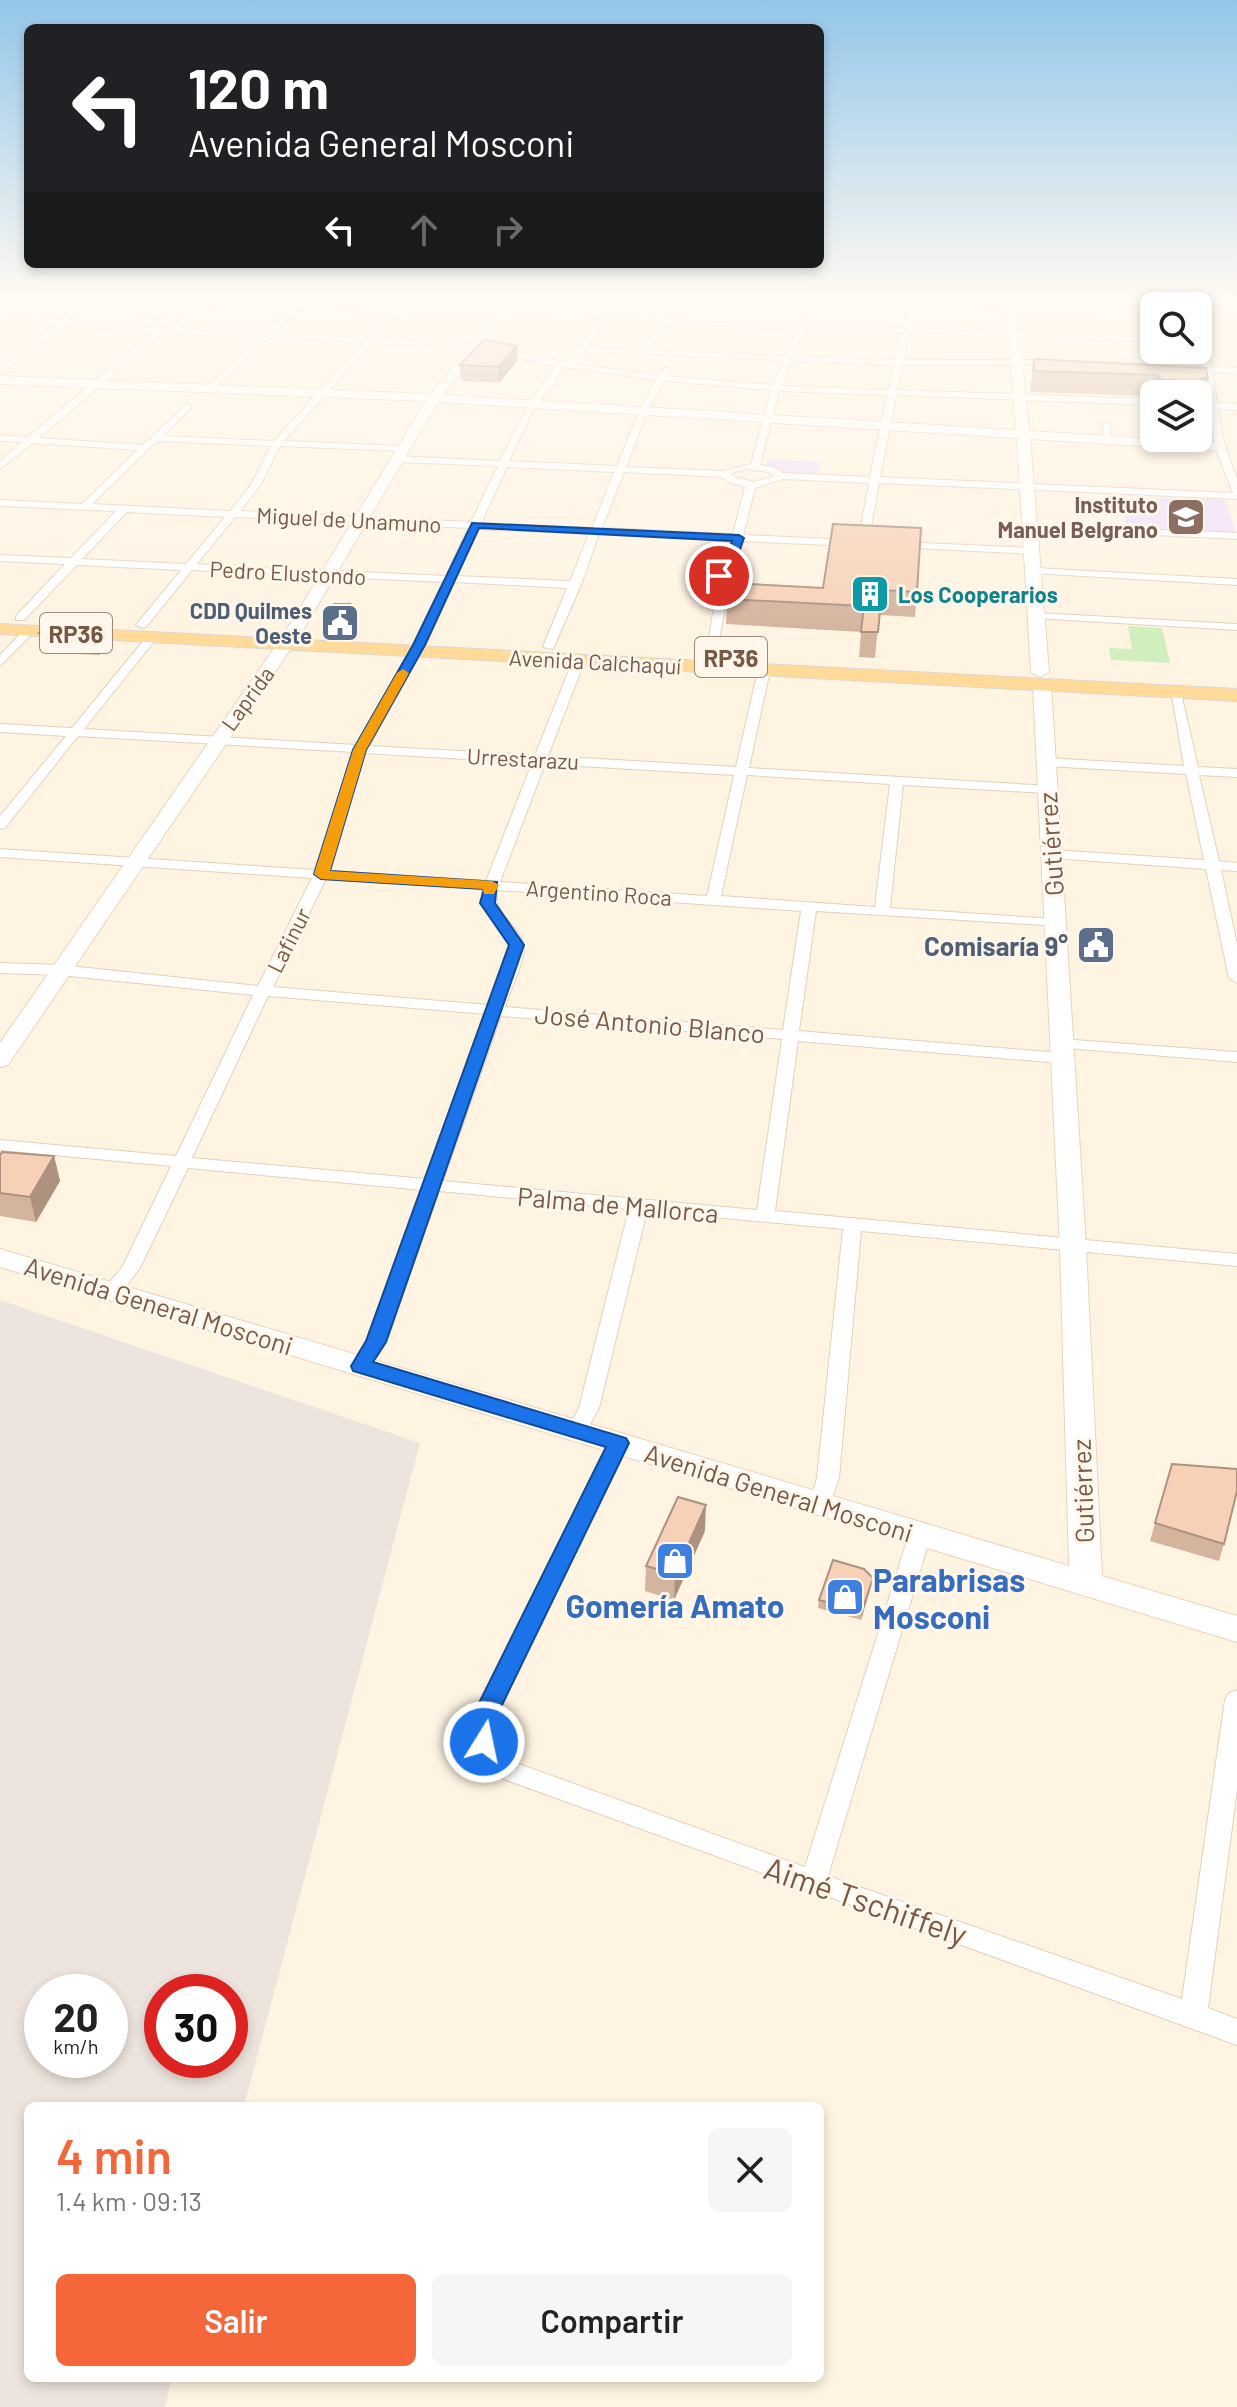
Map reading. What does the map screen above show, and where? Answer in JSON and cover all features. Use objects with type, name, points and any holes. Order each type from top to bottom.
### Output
[{"type":"main road","name":"Avenida Calchaquí","points":[[0,617],[25,624],[418,646],[764,670],[1041,679],[1237,679]]},
{"type":"main road","name":"Avenida Calchaquí","points":[[0,629],[25,624]]},
{"type":"main road","name":"Avenida Calchaquí","points":[[418,646],[549,647],[712,655],[1041,679],[1175,693],[1237,695]]},
{"type":"street","points":[[0,466],[69,408]]},
{"type":"street","points":[[84,507],[186,408]]},
{"type":"street","points":[[0,825],[74,733],[189,567],[255,486],[277,443],[307,408]]},
{"type":"street","name":"Laprida","points":[[0,1060],[288,640],[428,408]]},
{"type":"street","name":"Lafinur","points":[[112,1291],[131,1268],[321,874],[360,750],[418,646],[529,408]]},
{"type":"street","points":[[584,408],[1224,447]]},
{"type":"street","points":[[549,647],[645,408]]},
{"type":"street","points":[[755,466],[771,408]]},
{"type":"street","points":[[863,543],[888,408]]},
{"type":"street","name":"Gutiérrez","points":[[1021,408],[1035,571],[1052,854],[1073,1247],[1086,1584]]},
{"type":"street","points":[[726,474],[735,482],[751,484],[774,481],[781,476],[1237,494],[1213,408]]},
{"type":"street","points":[[1106,424],[1108,441]]},
{"type":"street","points":[[0,438],[145,448]]},
{"type":"street","points":[[155,438],[277,443],[502,464],[620,470],[726,474],[733,469],[755,466],[776,471],[781,476]]},
{"type":"street","points":[[721,601],[708,585],[729,567],[751,484]]},
{"type":"street","name":"Miguel de Unamuno","points":[[0,503],[1033,551]]},
{"type":"street","points":[[0,517],[14,504]]},
{"type":"street","points":[[0,662],[72,561],[124,509]]},
{"type":"street","points":[[1031,527],[1237,536]]},
{"type":"street","name":"Pedro Elustondo","points":[[0,558],[576,585]]},
{"type":"street","points":[[712,655],[721,601],[742,586],[729,567]]},
{"type":"street","points":[[1035,571],[1237,582]]},
{"type":"street","points":[[1038,616],[1237,627]]},
{"type":"street","points":[[361,1366],[376,1342],[517,950],[516,942],[488,903],[492,885],[577,665]]},
{"type":"street","points":[[713,899],[764,670]]},
{"type":"street","points":[[1175,693],[1237,978]]},
{"type":"street","name":"Urrestarazu","points":[[0,728],[1046,789]]},
{"type":"street","points":[[1046,762],[1237,773]]},
{"type":"street","points":[[882,911],[897,780]]},
{"type":"street","name":"Argentino Roca","points":[[0,853],[1055,923]]},
{"type":"street","points":[[1052,854],[1237,867]]},
{"type":"street","points":[[765,1217],[809,906]]},
{"type":"street","name":"José Antonio Blanco","points":[[0,968],[60,970],[263,991],[790,1035],[1061,1051],[1237,1057]]},
{"type":"street","name":"Palma de Mallorca","points":[[0,1145],[1237,1260]]},
{"type":"street","points":[[577,1430],[589,1408],[639,1205]]},
{"type":"street","points":[[820,1504],[828,1478],[852,1226]]},
{"type":"street","name":"Avenida General Mosconi","points":[[0,1258],[1237,1629]]},
{"type":"street","name":"Aimé Tschiffely","points":[[619,1443],[488,1709],[484,1742],[496,1766],[1237,2032]]},
{"type":"street","points":[[813,1882],[920,1534]]},
{"type":"street","points":[[1193,2015],[1237,1700]]},
{"type":"shaded area","points":[[768,459],[821,462],[817,476],[787,474],[766,466]]},
{"type":"shaded area","name":"Instituto Manuel Belgrano","points":[[1136,497],[1226,500],[1236,533],[1127,528],[1124,511],[1139,512]]},
{"type":"shaded area","points":[[0,1300],[420,1443],[245,2102],[24,2102],[24,2382],[171,2382],[165,2407],[0,2407]]},
{"type":"green space","points":[[1128,626],[1162,628],[1170,663],[1111,660],[1109,648],[1132,649]]},
{"type":"building","points":[[833,524],[921,528],[917,592],[882,590],[878,632],[861,632],[864,606],[727,599],[730,583],[823,588]]},
{"type":"building","points":[[334,604],[350,604],[342,618],[326,617]]},
{"type":"building","points":[[50,621],[108,624],[95,635],[39,633]]},
{"type":"building","points":[[2,1152],[54,1156],[30,1197],[0,1193]]},
{"type":"building","points":[[1172,1464],[1237,1469],[1237,1491],[1224,1544],[1155,1523]]},
{"type":"building","points":[[678,1497],[706,1505],[675,1574],[646,1566]]},
{"type":"building","name":"Parabrisas Mosconi","points":[[833,1560],[864,1569],[873,1578],[862,1611],[819,1600]]},
{"type":"slow traffic","points":[[403,673],[360,750],[321,874],[492,885],[489,891]]},
{"type":"place","name":"Instituto Manuel Belgrano","points":[[1186,517]]},
{"type":"place","name":"Los Cooperarios","points":[[870,594]]},
{"type":"place","name":"CDD Quilmes Oeste","points":[[340,623]]},
{"type":"place","name":"Comisaría 9°","points":[[1096,945]]},
{"type":"place","name":"Gomería Amato","points":[[675,1561]]},
{"type":"place","name":"Parabrisas Mosconi","points":[[845,1597]]},
{"type":"route","points":[[484,1742],[488,1709],[619,1443],[361,1366],[376,1342],[517,945],[488,903],[492,885],[321,874],[360,750],[419,645],[475,525],[739,538],[729,567],[719,576]]}]
